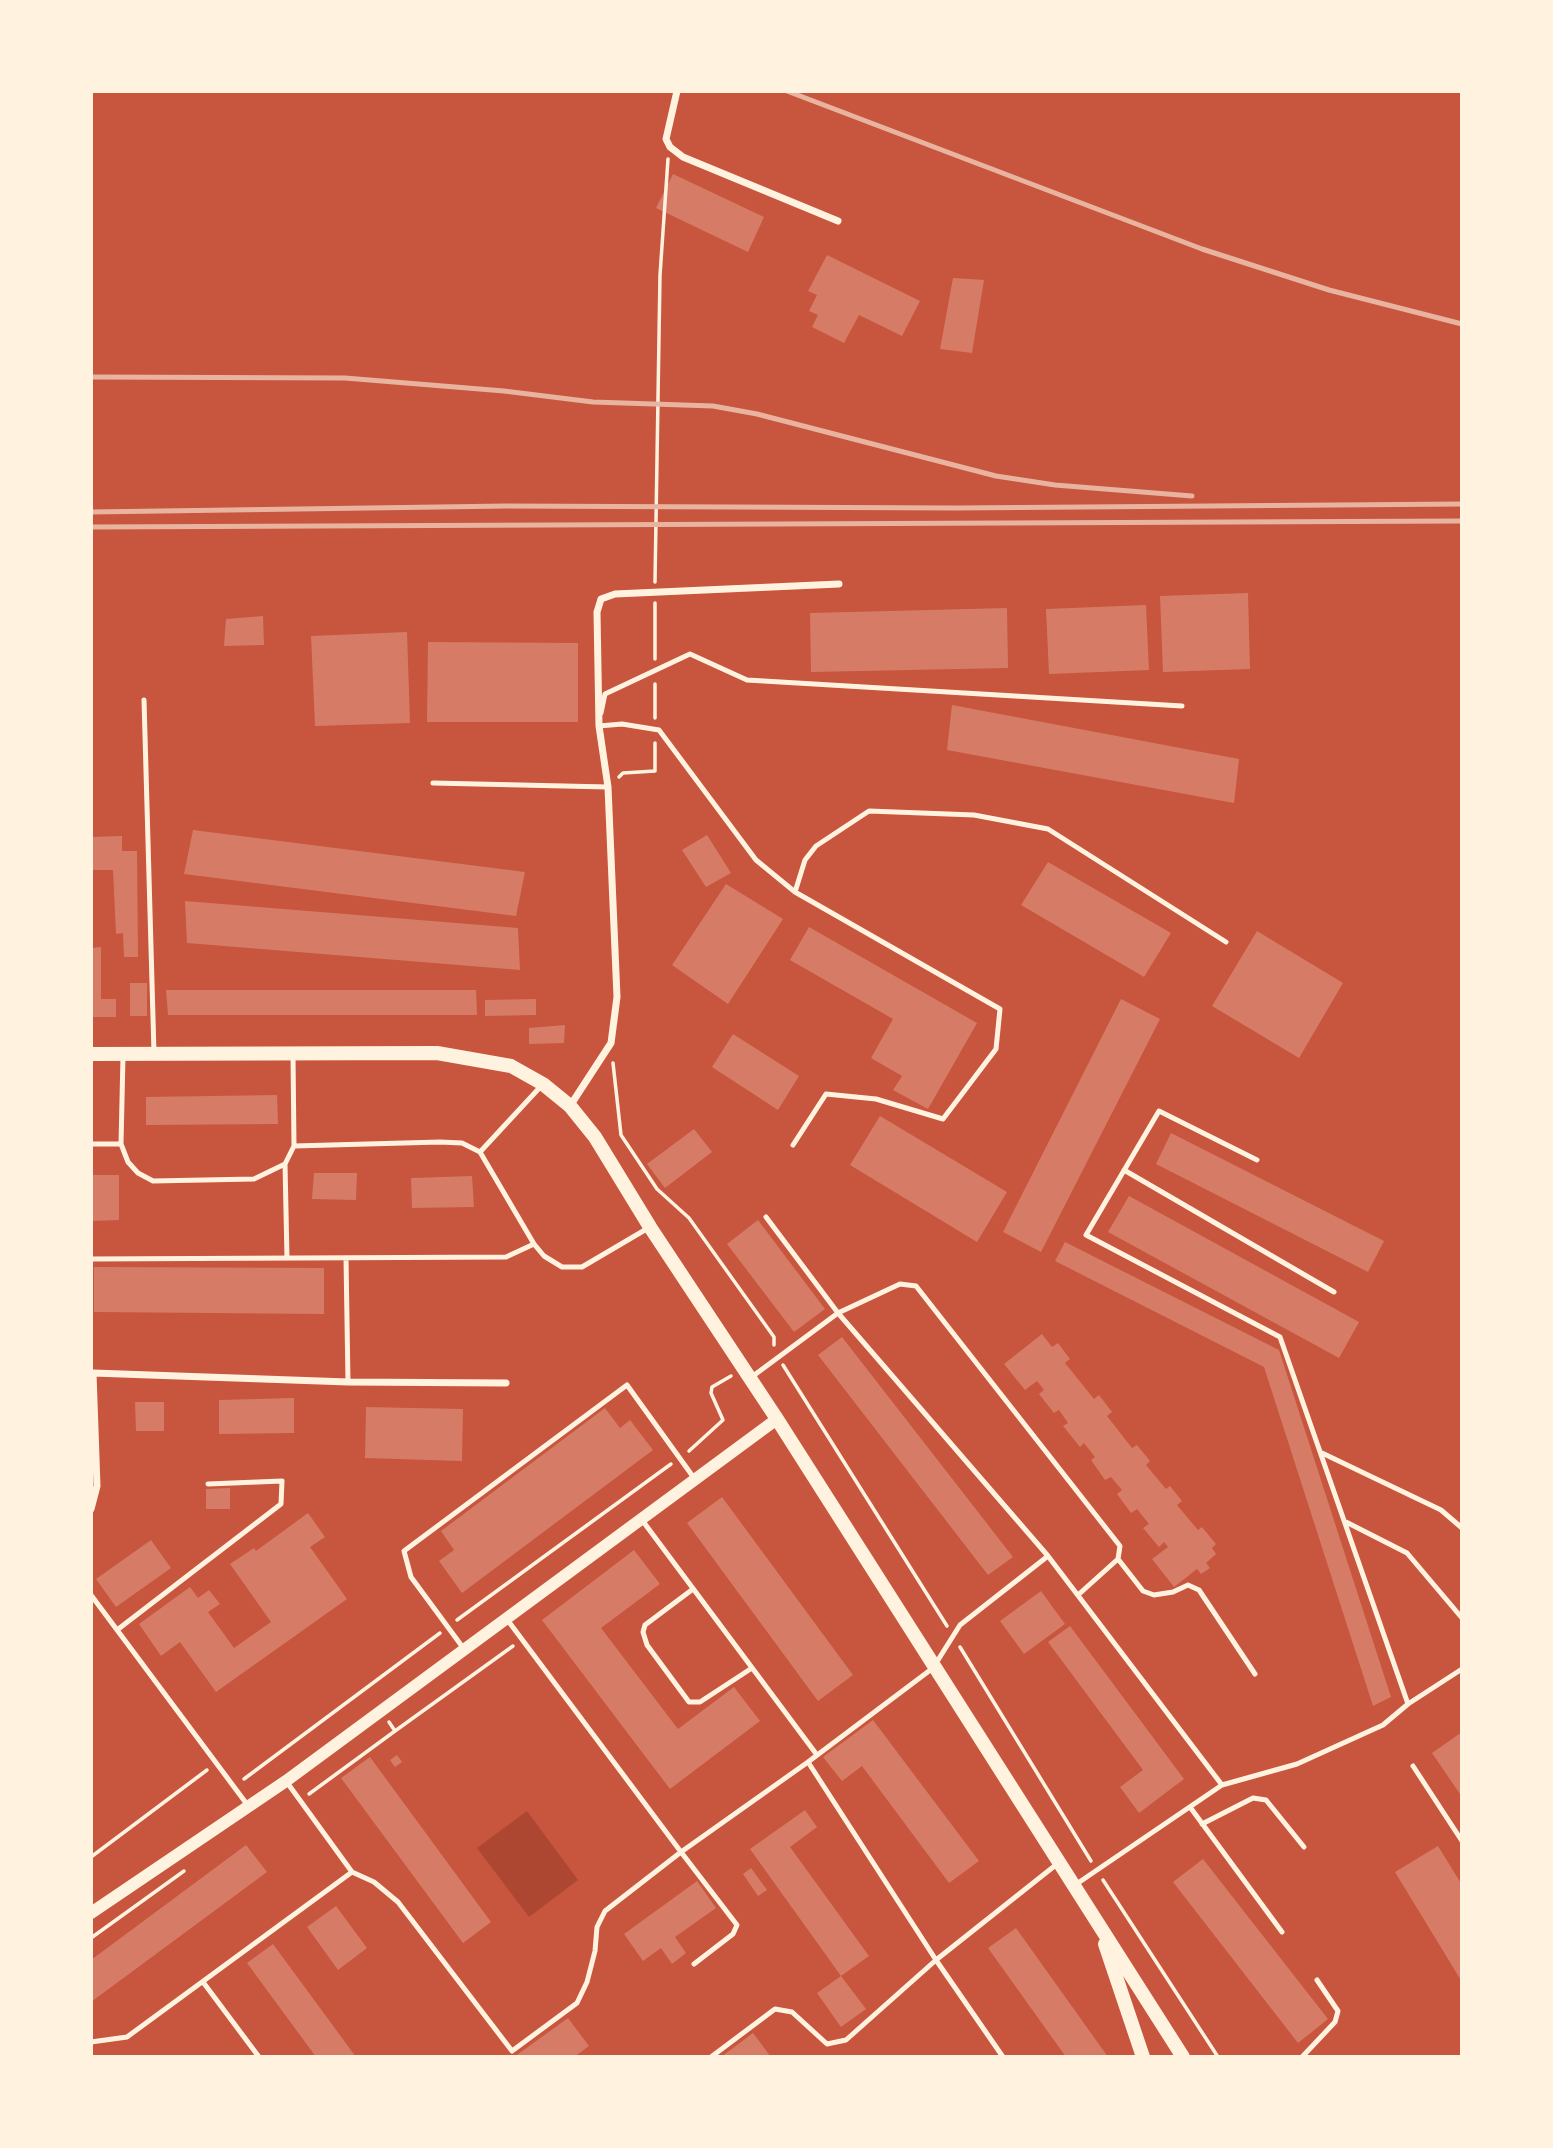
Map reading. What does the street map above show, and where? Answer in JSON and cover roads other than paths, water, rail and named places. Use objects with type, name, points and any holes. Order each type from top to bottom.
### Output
[{"type":"main road","points":[[91,1054],[293,1051],[437,1053],[511,1066],[543,1084],[570,1106],[595,1137],[649,1227],[777,1419],[1183,2057]]},
{"type":"main road","points":[[1098,1923],[1143,2057]]},
{"type":"street","points":[[677,91],[666,139],[676,152],[838,221]]},
{"type":"street","points":[[570,1106],[611,1043],[617,997],[608,787],[599,726],[597,612],[601,599],[615,594],[839,583]]},
{"type":"street","points":[[91,1509],[97,1486],[92,1373],[348,1382],[506,1383]]},
{"type":"street","points":[[91,1913],[286,1782],[640,1517],[777,1419]]},
{"type":"lane","points":[[793,1145],[827,1094],[876,1099],[943,1119],[996,1049],[1000,1009],[796,892],[756,860],[659,730],[622,724],[599,726],[605,694],[690,654],[747,680],[1182,706]]},
{"type":"lane","points":[[144,700],[154,1054]]},
{"type":"lane","points":[[433,783],[608,787]]},
{"type":"lane","points":[[796,892],[805,860],[816,846],[869,811],[974,815],[1048,830],[1226,942]]},
{"type":"lane","points":[[288,1258],[285,1164],[295,1146],[293,1051]]},
{"type":"lane","points":[[123,1054],[121,1144],[128,1162],[138,1173],[153,1181],[254,1179],[285,1164]]},
{"type":"lane","points":[[481,1152],[543,1084]]},
{"type":"lane","points":[[1257,1160],[1159,1111],[1086,1235],[1280,1337],[1408,1704]]},
{"type":"lane","points":[[295,1146],[462,1143],[481,1152],[534,1244],[544,1256],[562,1267],[582,1267],[649,1227]]},
{"type":"lane","points":[[91,1144],[121,1144]]},
{"type":"lane","points":[[1124,1170],[1334,1292]]},
{"type":"lane","points":[[766,1217],[838,1313],[1048,1556],[1222,1785]]},
{"type":"lane","points":[[91,1259],[506,1257],[534,1244]]},
{"type":"lane","points":[[346,1258],[348,1382]]},
{"type":"lane","points":[[747,1373],[778,1357],[838,1313],[900,1284],[916,1286],[1120,1546],[1118,1559],[1078,1595]]},
{"type":"lane","points":[[464,1649],[411,1577],[404,1550],[627,1385],[694,1478]]},
{"type":"lane","points":[[1322,1453],[1441,1510],[1462,1528]]},
{"type":"lane","points":[[117,1630],[281,1504],[282,1481],[208,1484]]},
{"type":"lane","points":[[640,1517],[817,1755]]},
{"type":"lane","points":[[1346,1522],[1407,1553],[1462,1618]]},
{"type":"lane","points":[[503,2057],[576,2003],[587,1982],[595,1951],[597,1927],[605,1911],[681,1852],[808,1762],[933,1668],[960,1625],[1048,1556]]},
{"type":"lane","points":[[1118,1559],[1143,1591],[1154,1595],[1173,1592],[1188,1584],[1199,1590],[1255,1674]]},
{"type":"lane","points":[[693,1588],[645,1625],[643,1632],[647,1645],[689,1702],[700,1702],[752,1668]]},
{"type":"lane","points":[[91,1595],[249,1807]]},
{"type":"lane","points":[[505,1618],[681,1852],[732,1915],[737,1925],[733,1934],[694,1964]]},
{"type":"lane","points":[[1075,1885],[1222,1785],[1297,1764],[1383,1725],[1408,1704],[1462,1669]]},
{"type":"lane","points":[[808,1762],[936,1960],[1003,2057]]},
{"type":"lane","points":[[1413,1766],[1462,1841]]},
{"type":"lane","points":[[286,1782],[352,1872],[374,1882],[398,1902],[512,2051]]},
{"type":"lane","points":[[1202,1824],[1253,1798],[1266,1800],[1304,1847]]},
{"type":"lane","points":[[1190,1807],[1282,1932]]},
{"type":"lane","points":[[711,2057],[775,2009],[792,2012],[827,2044],[846,2040],[936,1960],[1059,1862]]},
{"type":"lane","points":[[91,2042],[127,2037],[352,1872]]},
{"type":"lane","points":[[1302,2057],[1335,2022],[1338,2011],[1317,1980]]},
{"type":"lane","points":[[203,1982],[259,2057]]},
{"type":"railway","points":[[787,91],[1202,249],[1329,290],[1462,324]]},
{"type":"railway","points":[[91,377],[345,378],[504,391],[593,402],[713,406],[757,414],[996,476],[1055,485],[1192,496]]},
{"type":"railway","points":[[91,512],[507,506],[956,508],[1462,504]]},
{"type":"railway","points":[[91,527],[1462,521]]}]
